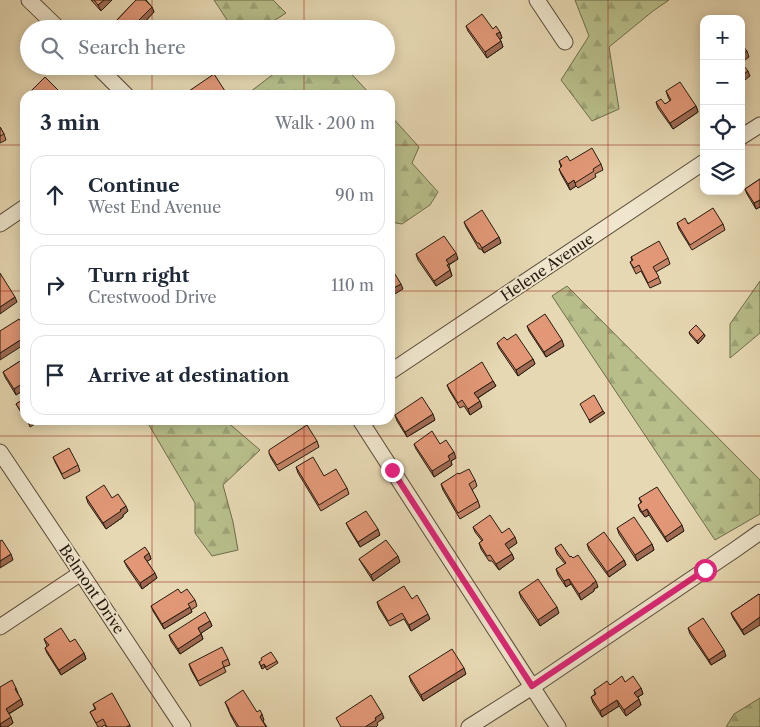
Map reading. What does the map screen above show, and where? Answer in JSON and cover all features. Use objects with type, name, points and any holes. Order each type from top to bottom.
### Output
[{"type":"street","points":[[30,0],[50,20]]},
{"type":"street","points":[[537,0],[565,42]]},
{"type":"street","points":[[106,75],[121,90]]},
{"type":"street","points":[[745,135],[760,125]]},
{"type":"street","name":"Helene Avenue","points":[[395,369],[700,165]]},
{"type":"street","points":[[0,224],[20,210]]},
{"type":"street","points":[[363,425],[558,727]]},
{"type":"street","name":"Belmont Drive","points":[[0,452],[182,727]]},
{"type":"street","points":[[469,727],[760,532]]},
{"type":"street","points":[[0,627],[81,573]]},
{"type":"green space","points":[[214,0],[273,0],[286,13],[275,20],[227,20]]},
{"type":"green space","points":[[575,0],[669,0],[609,47],[619,109],[592,121],[561,80],[589,36]]},
{"type":"green space","points":[[272,75],[352,75],[366,90],[253,90]]},
{"type":"green space","points":[[395,121],[419,147],[412,163],[438,192],[430,205],[402,224],[395,223]]},
{"type":"green space","points":[[760,281],[760,333],[730,358],[730,324]]},
{"type":"green space","points":[[567,286],[760,480],[760,514],[715,540],[552,296]]},
{"type":"green space","points":[[149,425],[231,425],[260,450],[223,485],[238,550],[212,556],[195,533],[195,503]]},
{"type":"green space","points":[[760,698],[760,727],[726,727],[734,714]]},
{"type":"building","points":[[94,0],[104,0],[98,5]]},
{"type":"building","points":[[136,0],[145,0],[152,7],[139,20],[117,20]]},
{"type":"building","points":[[482,14],[493,29],[496,26],[500,32],[496,34],[501,41],[485,52],[466,26]]},
{"type":"building","points":[[215,75],[224,90],[190,90]]},
{"type":"building","points":[[45,77],[58,90],[32,90]]},
{"type":"building","points":[[680,82],[696,106],[670,123],[656,102],[661,99],[665,104],[671,100],[666,91]]},
{"type":"building","points":[[0,127],[4,134],[0,136]]},
{"type":"building","points":[[592,148],[601,164],[593,169],[594,171],[575,183],[574,180],[568,184],[559,169],[562,166],[559,161],[567,156],[570,161]]},
{"type":"building","points":[[760,179],[760,200],[754,203],[745,189]]},
{"type":"building","points":[[713,208],[723,224],[690,245],[677,223],[685,218],[688,224]]},
{"type":"building","points":[[482,210],[499,237],[482,248],[464,222]]},
{"type":"building","points":[[444,236],[456,253],[446,260],[450,270],[434,281],[416,254]]},
{"type":"building","points":[[659,241],[668,258],[653,267],[659,277],[648,283],[639,265],[634,268],[630,262],[633,260],[631,257]]},
{"type":"building","points":[[0,273],[15,297],[0,307]]},
{"type":"building","points":[[395,274],[401,284],[395,287]]},
{"type":"building","points":[[545,314],[562,340],[544,352],[527,326]]},
{"type":"building","points":[[19,319],[20,320],[20,340],[0,353],[0,331]]},
{"type":"building","points":[[696,325],[704,334],[697,341],[689,332]]},
{"type":"building","points":[[516,334],[533,359],[516,370],[497,343],[504,337],[507,340]]},
{"type":"building","points":[[20,361],[20,385],[14,389],[3,372]]},
{"type":"building","points":[[482,362],[493,381],[474,393],[480,401],[468,409],[462,400],[458,403],[447,385]]},
{"type":"building","points":[[594,395],[603,411],[589,420],[580,404]]},
{"type":"building","points":[[422,397],[433,414],[405,432],[395,415]]},
{"type":"building","points":[[20,401],[20,410],[16,404]]},
{"type":"building","points":[[307,425],[317,441],[277,465],[269,450]]},
{"type":"building","points":[[432,431],[440,444],[446,440],[454,452],[448,456],[450,460],[432,471],[414,444]]},
{"type":"building","points":[[69,448],[78,465],[62,474],[53,457]]},
{"type":"building","points":[[313,457],[324,476],[336,469],[347,488],[319,505],[296,467]]},
{"type":"building","points":[[469,469],[475,480],[469,484],[478,501],[458,513],[441,484],[458,473]]},
{"type":"building","points":[[104,485],[112,498],[118,494],[126,506],[103,523],[86,497]]},
{"type":"building","points":[[657,487],[682,525],[665,537],[647,509],[642,512],[638,505],[642,502],[639,498]]},
{"type":"building","points":[[366,511],[378,529],[358,542],[346,523]]},
{"type":"building","points":[[490,515],[502,533],[509,528],[515,537],[505,544],[512,554],[496,564],[490,555],[487,556],[479,543],[483,540],[473,527]]},
{"type":"building","points":[[634,517],[652,544],[635,555],[617,528]]},
{"type":"building","points":[[604,532],[624,560],[607,572],[587,544]]},
{"type":"building","points":[[2,540],[11,554],[0,561],[0,541]]},
{"type":"building","points":[[386,540],[398,556],[371,575],[359,559]]},
{"type":"building","points":[[561,544],[570,557],[573,558],[578,555],[596,581],[579,594],[569,579],[564,581],[556,569],[566,563],[555,548]]},
{"type":"building","points":[[145,547],[149,553],[144,557],[155,573],[140,583],[124,561]]},
{"type":"building","points":[[538,579],[557,607],[538,620],[519,592]]},
{"type":"building","points":[[404,586],[412,599],[417,595],[428,614],[409,625],[402,613],[388,621],[377,602]]},
{"type":"building","points":[[178,589],[181,593],[187,589],[195,600],[188,604],[190,607],[162,624],[151,606]]},
{"type":"building","points":[[759,594],[760,617],[742,630],[731,613]]},
{"type":"building","points":[[205,612],[210,621],[198,628],[201,634],[178,649],[169,635]]},
{"type":"building","points":[[703,618],[724,650],[709,660],[688,628]]},
{"type":"building","points":[[61,628],[70,642],[75,639],[84,653],[59,670],[45,648],[49,645],[44,639]]},
{"type":"building","points":[[222,647],[228,659],[222,662],[224,667],[198,681],[189,664]]},
{"type":"building","points":[[452,649],[464,668],[421,695],[409,676]]},
{"type":"building","points":[[271,652],[277,661],[266,667],[264,664],[261,666],[259,662],[262,660],[261,658]]},
{"type":"building","points":[[622,676],[625,682],[633,676],[641,688],[634,693],[639,699],[624,710],[617,700],[600,711],[591,697],[596,694],[594,690],[607,681],[610,685]]},
{"type":"building","points":[[12,680],[21,699],[6,709],[11,717],[0,724],[0,687]]},
{"type":"building","points":[[243,690],[257,712],[260,710],[262,714],[260,717],[266,727],[239,727],[229,711],[225,702]]},
{"type":"building","points":[[112,693],[130,725],[126,727],[107,727],[103,719],[96,723],[90,712],[96,709],[93,704]]},
{"type":"building","points":[[371,695],[382,713],[375,718],[376,720],[365,727],[341,727],[336,718]]},
{"type":"route","points":[[392,470],[532,686],[705,570]]}]
